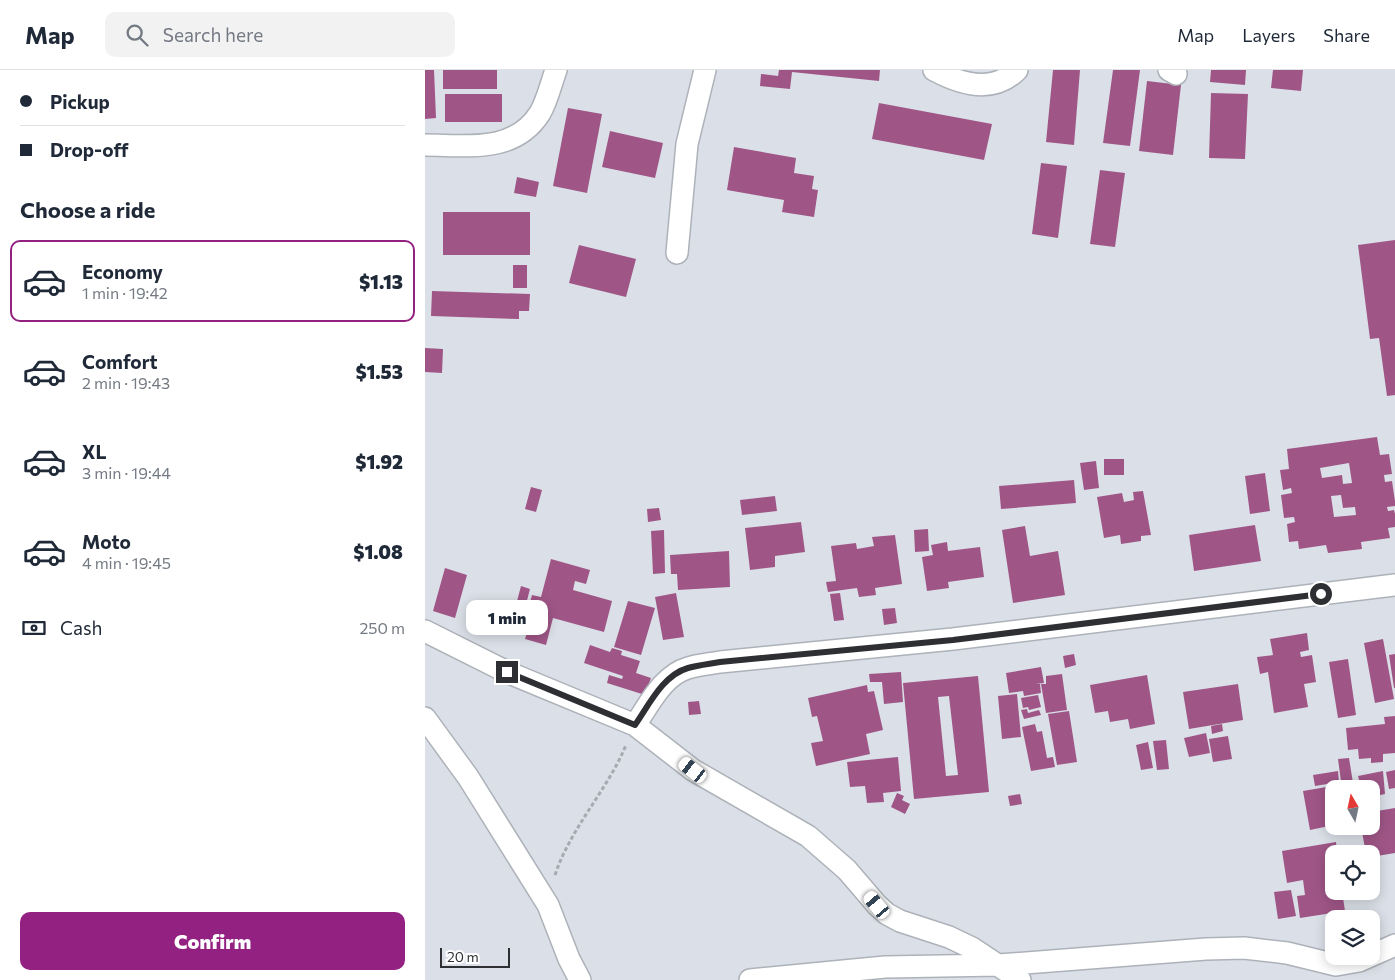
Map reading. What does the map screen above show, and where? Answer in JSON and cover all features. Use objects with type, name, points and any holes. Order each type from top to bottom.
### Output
[{"type":"street","points":[[425,145],[504,142],[525,132],[541,112],[556,70]]},
{"type":"street","points":[[677,253],[687,144],[705,70]]},
{"type":"street","points":[[934,70],[956,82],[987,86],[1013,74],[1017,70]]},
{"type":"street","points":[[635,725],[663,686],[673,676],[687,668],[720,662],[953,640],[1395,585]]},
{"type":"street","points":[[425,631],[507,672],[635,725],[693,770],[808,836],[847,870],[887,914],[901,921],[949,937],[999,965],[1020,980]]},
{"type":"street","points":[[425,718],[468,777],[548,905],[580,980]]},
{"type":"street","points":[[750,980],[885,967],[999,965],[1206,948],[1244,948],[1287,953],[1337,965],[1359,962],[1395,945]]},
{"type":"path","points":[[548,905],[556,874],[565,850],[612,773],[635,725]]},
{"type":"building","points":[[425,70],[434,70],[436,118],[425,119]]},
{"type":"building","points":[[443,70],[497,70],[497,89],[443,89]]},
{"type":"building","points":[[779,70],[880,70],[879,81],[792,72],[790,89],[760,86],[761,74],[778,76]]},
{"type":"building","points":[[1053,70],[1080,70],[1074,145],[1046,142]]},
{"type":"building","points":[[1113,70],[1140,70],[1130,146],[1103,143]]},
{"type":"building","points":[[1211,70],[1246,70],[1245,85],[1210,82]]},
{"type":"building","points":[[1273,70],[1303,70],[1301,91],[1271,88]]},
{"type":"building","points":[[1147,81],[1181,85],[1173,155],[1139,151]]},
{"type":"building","points":[[1211,93],[1248,94],[1245,159],[1209,158]]},
{"type":"building","points":[[445,94],[502,94],[502,122],[445,122]]},
{"type":"building","points":[[879,103],[992,124],[984,160],[872,139]]},
{"type":"building","points":[[568,108],[602,114],[587,193],[553,186]]},
{"type":"building","points":[[610,131],[663,143],[655,178],[602,167]]},
{"type":"building","points":[[734,147],[796,158],[794,173],[814,176],[812,189],[818,190],[814,217],[782,212],[784,200],[727,190]]},
{"type":"building","points":[[1041,163],[1067,166],[1058,238],[1032,234]]},
{"type":"building","points":[[1100,170],[1125,173],[1115,247],[1090,244]]},
{"type":"building","points":[[517,177],[539,182],[536,197],[514,193]]},
{"type":"building","points":[[443,212],[530,212],[530,255],[443,255]]},
{"type":"building","points":[[1395,240],[1395,395],[1387,396],[1379,338],[1370,339],[1358,245]]},
{"type":"building","points":[[579,245],[636,259],[626,297],[569,283]]},
{"type":"building","points":[[513,265],[527,265],[527,288],[513,288]]},
{"type":"building","points":[[432,291],[530,294],[529,311],[519,311],[519,319],[431,316]]},
{"type":"building","points":[[425,348],[443,349],[442,373],[425,372]]},
{"type":"building","points":[[1377,437],[1380,455],[1389,454],[1392,474],[1384,475],[1385,482],[1392,481],[1395,501],[1395,506],[1387,507],[1388,511],[1394,510],[1395,514],[1395,527],[1388,528],[1390,538],[1361,542],[1362,549],[1328,553],[1326,545],[1299,549],[1298,541],[1289,542],[1287,524],[1295,522],[1294,517],[1284,518],[1281,495],[1292,493],[1291,488],[1283,490],[1280,470],[1289,469],[1287,449]],"holes":[[[1349,463],[1352,483],[1343,484],[1342,475],[1322,478],[1320,468]],[[1341,495],[1343,508],[1355,507],[1356,515],[1334,517],[1331,496]]]},
{"type":"building","points":[[1104,459],[1124,459],[1124,475],[1104,475]]},
{"type":"building","points":[[1096,461],[1099,488],[1084,490],[1080,463]]},
{"type":"building","points":[[1265,473],[1270,511],[1250,514],[1245,476]]},
{"type":"building","points":[[1074,480],[1076,503],[1001,509],[999,486]]},
{"type":"building","points":[[531,487],[542,490],[536,512],[525,509]]},
{"type":"building","points":[[1143,491],[1151,535],[1141,536],[1141,541],[1121,544],[1120,535],[1104,538],[1097,497],[1122,493],[1124,502],[1134,500],[1133,492]]},
{"type":"building","points":[[775,496],[777,511],[742,515],[740,500]]},
{"type":"building","points":[[659,508],[661,520],[648,522],[647,509]]},
{"type":"building","points":[[801,522],[805,552],[775,556],[775,567],[750,570],[745,528]]},
{"type":"building","points":[[1255,525],[1261,561],[1194,571],[1189,535]]},
{"type":"building","points":[[1025,526],[1030,556],[1058,551],[1065,595],[1013,603],[1002,530]]},
{"type":"building","points":[[928,529],[929,551],[915,552],[914,530]]},
{"type":"building","points":[[664,530],[665,573],[653,574],[651,531]]},
{"type":"building","points":[[895,535],[902,584],[875,588],[876,595],[859,597],[857,588],[828,592],[826,582],[836,581],[831,546],[856,543],[857,549],[874,546],[872,537]]},
{"type":"building","points":[[947,542],[948,551],[980,547],[984,577],[948,582],[949,588],[927,591],[922,557],[933,555],[931,545]]},
{"type":"building","points":[[729,551],[730,587],[678,590],[677,574],[671,574],[670,555]]},
{"type":"building","points":[[551,559],[590,570],[586,584],[575,581],[573,590],[612,601],[604,632],[553,618],[546,645],[525,639],[529,625],[524,624],[532,595],[541,597]]},
{"type":"building","points":[[445,568],[467,575],[455,618],[433,611]]},
{"type":"building","points":[[521,586],[530,589],[520,627],[511,624]]},
{"type":"building","points":[[676,593],[684,637],[663,640],[655,597]]},
{"type":"building","points":[[840,593],[844,620],[834,621],[830,594]]},
{"type":"building","points":[[628,601],[655,608],[641,655],[614,647]]},
{"type":"building","points":[[895,608],[897,623],[884,625],[882,609]]},
{"type":"building","points":[[1307,633],[1309,650],[1300,652],[1301,657],[1312,655],[1316,682],[1304,684],[1308,707],[1274,713],[1268,672],[1260,674],[1257,657],[1273,655],[1270,639]]},
{"type":"building","points":[[1383,639],[1394,699],[1375,703],[1364,643]]},
{"type":"building","points":[[590,645],[610,652],[612,648],[622,651],[621,655],[640,661],[636,673],[651,678],[645,695],[607,683],[609,675],[622,679],[623,676],[584,663]]},
{"type":"building","points":[[1074,654],[1076,665],[1065,668],[1063,656]]},
{"type":"building","points":[[1395,654],[1395,688],[1394,688],[1389,655]]},
{"type":"building","points":[[1348,659],[1356,715],[1338,718],[1329,662]]},
{"type":"building","points":[[1041,667],[1044,683],[1036,684],[1040,684],[1041,693],[1024,696],[1023,691],[1009,693],[1006,673]]},
{"type":"building","points":[[901,672],[903,702],[884,704],[882,682],[870,682],[869,674]]},
{"type":"building","points":[[1062,674],[1067,710],[1046,713],[1041,684],[1046,684],[1046,676]]},
{"type":"building","points":[[1147,675],[1155,724],[1130,729],[1128,719],[1110,722],[1108,711],[1095,713],[1090,685]]},
{"type":"building","points":[[978,676],[989,792],[914,799],[903,683]],"holes":[[[949,696],[958,775],[946,776],[938,697]]]},
{"type":"building","points":[[1238,684],[1243,720],[1189,729],[1183,692]]},
{"type":"building","points":[[867,685],[868,692],[874,691],[883,730],[866,734],[870,754],[816,766],[811,743],[823,741],[817,716],[812,717],[808,698]]},
{"type":"building","points":[[1017,694],[1021,737],[1002,739],[998,696]]},
{"type":"building","points":[[1038,695],[1041,707],[1029,710],[1028,707],[1023,708],[1021,698]]},
{"type":"building","points":[[699,701],[701,714],[689,715],[688,702]]},
{"type":"building","points":[[1027,709],[1028,713],[1039,710],[1041,715],[1024,719],[1021,710]]},
{"type":"building","points":[[1069,711],[1077,762],[1057,765],[1048,714]]},
{"type":"building","points":[[1395,716],[1395,753],[1383,754],[1383,762],[1371,763],[1371,758],[1359,759],[1358,749],[1348,750],[1346,728],[1385,724],[1384,717]]},
{"type":"building","points":[[1035,724],[1037,732],[1042,731],[1047,758],[1053,757],[1055,767],[1031,771],[1022,727]]},
{"type":"building","points":[[1222,724],[1223,731],[1212,734],[1211,726]]},
{"type":"building","points":[[1206,733],[1210,753],[1189,757],[1184,738]]},
{"type":"building","points":[[1228,736],[1232,759],[1213,762],[1209,739]]},
{"type":"building","points":[[1166,740],[1169,769],[1157,770],[1153,741]]},
{"type":"building","points":[[1148,742],[1153,768],[1141,770],[1136,745]]},
{"type":"building","points":[[898,757],[901,791],[883,793],[884,802],[867,803],[865,786],[850,787],[847,762]]},
{"type":"building","points":[[1349,758],[1353,780],[1341,780],[1338,759]]},
{"type":"building","points":[[1395,770],[1395,788],[1389,789],[1386,772]]},
{"type":"building","points":[[1338,771],[1339,780],[1325,780],[1325,784],[1315,786],[1313,775]]},
{"type":"building","points":[[1383,771],[1385,794],[1380,795],[1380,780],[1359,780],[1358,776]]},
{"type":"building","points":[[1325,787],[1325,827],[1310,830],[1303,791]]},
{"type":"building","points":[[897,793],[904,796],[902,800],[910,804],[905,814],[891,807]]},
{"type":"building","points":[[1020,794],[1022,804],[1010,806],[1008,796]]},
{"type":"building","points":[[1395,808],[1395,853],[1380,856],[1380,845],[1364,845],[1363,835],[1380,835],[1380,810]]},
{"type":"building","points":[[1336,842],[1336,845],[1325,845],[1325,900],[1343,900],[1345,910],[1325,910],[1325,914],[1300,918],[1297,896],[1305,895],[1303,880],[1287,883],[1282,851]]},
{"type":"building","points":[[1291,890],[1296,916],[1278,919],[1274,892]]},
{"type":"route","points":[[507,672],[635,725],[663,686],[673,676],[687,668],[720,662],[953,640],[1321,594]]}]
